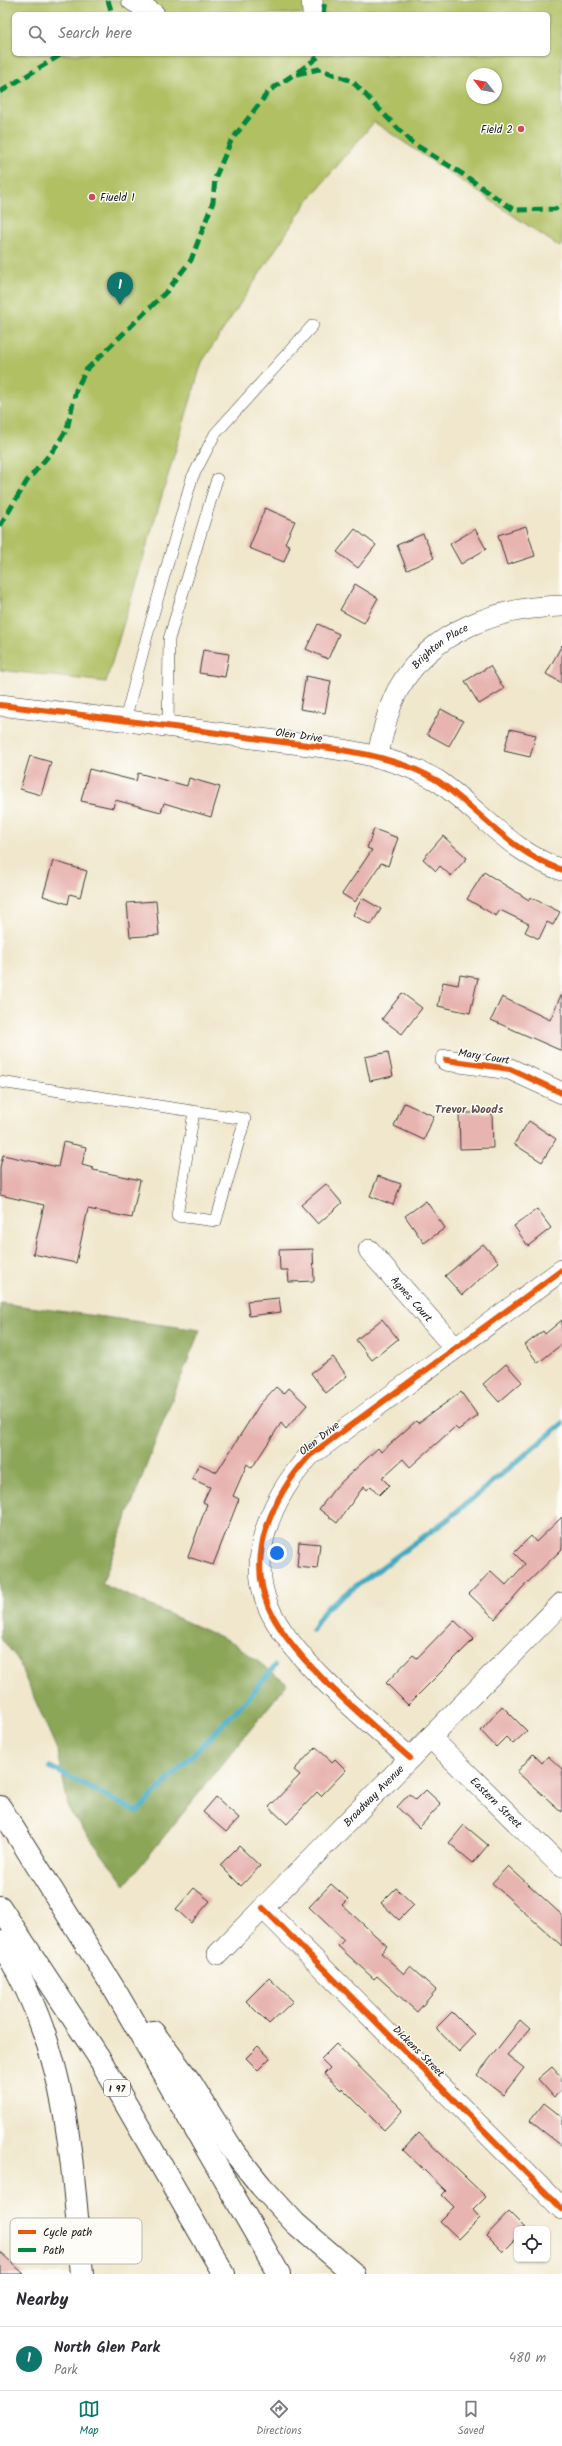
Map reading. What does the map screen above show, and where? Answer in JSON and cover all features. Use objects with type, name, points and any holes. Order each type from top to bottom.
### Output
[{"type":"highway","points":[[0,1807],[83,1938],[279,2274]]},
{"type":"highway","name":"I 97","points":[[0,1907],[102,2062],[224,2274]]},
{"type":"highway","points":[[83,1938],[191,2083],[222,2135],[246,2169],[295,2223],[354,2274]]},
{"type":"highway","points":[[0,1942],[28,1989],[37,2010],[60,2082],[69,2132],[77,2218]]},
{"type":"highway","points":[[81,2264],[82,2274]]},
{"type":"street","points":[[132,0],[151,12]]},
{"type":"street","points":[[312,0],[313,12]]},
{"type":"street","name":"Brighton Place","points":[[377,758],[390,708],[399,688],[411,671],[439,645],[470,624],[488,616],[526,608],[562,606]]},
{"type":"street","name":"Olen Drive","points":[[0,705],[126,720],[377,758],[411,768],[432,778],[450,789],[513,845],[538,860],[562,870]]},
{"type":"street","name":"Mary Court","points":[[446,1060],[510,1069],[562,1093]]},
{"type":"street","name":"Agnes Court","points":[[369,1250],[455,1348]]},
{"type":"street","name":"Olen Drive","points":[[410,1758],[331,1685],[283,1632],[268,1604],[262,1570],[263,1550],[268,1524],[280,1494],[292,1475],[309,1456],[562,1270]]},
{"type":"street","name":"Broadway Avenue","points":[[218,1954],[562,1602]]},
{"type":"street","name":"Eastern Street","points":[[430,1737],[562,1867]]},
{"type":"street","name":"Dickens Street","points":[[263,1908],[562,2209]]},
{"type":"lane","points":[[126,720],[149,628],[192,478],[215,434],[313,325]]},
{"type":"lane","points":[[168,726],[169,639],[217,479]]},
{"type":"lane","points":[[0,1082],[245,1119],[216,1221],[177,1216],[194,1112]]},
{"type":"green space","points":[[0,0],[562,0],[562,244],[560,247],[374,122],[306,203],[202,362],[106,682],[0,670]]},
{"type":"green space","points":[[0,1303],[200,1330],[157,1437],[102,1584],[234,1643],[287,1684],[125,1885],[69,1810],[58,1752],[16,1657],[0,1637]]},
{"type":"building","points":[[265,508],[295,521],[285,543],[290,546],[284,562],[249,548]]},
{"type":"building","points":[[526,526],[535,556],[507,565],[498,535]]},
{"type":"building","points":[[355,529],[376,545],[358,568],[337,552]]},
{"type":"building","points":[[475,529],[486,549],[461,564],[450,544]]},
{"type":"building","points":[[423,534],[434,558],[407,570],[397,545]]},
{"type":"building","points":[[355,584],[378,598],[364,623],[340,610]]},
{"type":"building","points":[[318,624],[339,634],[328,659],[306,649]]},
{"type":"building","points":[[562,645],[562,683],[546,674]]},
{"type":"building","points":[[203,650],[229,654],[225,677],[199,673]]},
{"type":"building","points":[[490,666],[504,689],[479,704],[465,681]]},
{"type":"building","points":[[306,676],[331,681],[325,713],[300,709]]},
{"type":"building","points":[[441,709],[463,721],[449,746],[427,734]]},
{"type":"building","points":[[510,729],[536,735],[530,757],[504,751]]},
{"type":"building","points":[[30,756],[51,762],[41,795],[20,789]]},
{"type":"building","points":[[89,769],[136,781],[138,773],[187,786],[189,778],[220,787],[211,817],[164,803],[161,812],[115,800],[113,808],[81,801]]},
{"type":"building","points":[[374,829],[398,838],[388,866],[381,863],[355,902],[342,894],[372,850],[367,848]]},
{"type":"building","points":[[443,836],[467,858],[451,876],[440,866],[436,871],[423,859]]},
{"type":"building","points":[[53,861],[87,871],[80,897],[70,894],[68,904],[43,896]]},
{"type":"building","points":[[484,872],[529,900],[530,897],[560,912],[553,925],[547,922],[539,939],[525,932],[529,924],[500,910],[496,916],[467,899]]},
{"type":"building","points":[[362,898],[381,909],[371,925],[353,915]]},
{"type":"building","points":[[156,901],[159,935],[130,937],[127,903]]},
{"type":"building","points":[[460,975],[478,978],[470,1013],[438,1006],[443,982],[458,985]]},
{"type":"building","points":[[402,993],[422,1008],[402,1034],[382,1019]]},
{"type":"building","points":[[562,993],[562,1051],[491,1020],[502,997],[550,1020]]},
{"type":"building","points":[[388,1052],[393,1076],[370,1081],[365,1057]]},
{"type":"building","points":[[404,1103],[434,1116],[424,1140],[394,1126]]},
{"type":"building","points":[[459,1113],[492,1113],[493,1148],[460,1149]]},
{"type":"building","points":[[529,1121],[556,1139],[542,1162],[514,1144]]},
{"type":"building","points":[[63,1142],[86,1147],[82,1165],[93,1168],[93,1170],[140,1180],[132,1218],[88,1209],[76,1263],[33,1254],[44,1205],[0,1195],[0,1167],[3,1155],[58,1167]]},
{"type":"building","points":[[378,1176],[401,1184],[393,1205],[370,1196]]},
{"type":"building","points":[[326,1184],[342,1203],[318,1224],[301,1205]]},
{"type":"building","points":[[426,1201],[445,1228],[424,1243],[405,1216]]},
{"type":"building","points":[[537,1209],[551,1228],[528,1246],[514,1226]]},
{"type":"building","points":[[483,1244],[499,1262],[462,1295],[445,1276]]},
{"type":"building","points":[[313,1249],[314,1281],[289,1282],[288,1270],[280,1270],[279,1250]]},
{"type":"building","points":[[279,1298],[281,1312],[249,1316],[247,1301]]},
{"type":"building","points":[[382,1319],[398,1339],[372,1360],[356,1340]]},
{"type":"building","points":[[562,1320],[562,1344],[538,1363],[525,1345],[543,1331],[545,1334]]},
{"type":"building","points":[[333,1357],[347,1376],[326,1393],[311,1373]]},
{"type":"building","points":[[506,1364],[522,1382],[499,1402],[483,1384]]},
{"type":"building","points":[[276,1387],[284,1394],[289,1388],[307,1405],[286,1429],[281,1423],[252,1468],[247,1464],[233,1496],[239,1499],[213,1565],[188,1557],[207,1504],[203,1502],[210,1487],[192,1479],[199,1464],[217,1472],[260,1404]]},
{"type":"building","points":[[461,1392],[478,1416],[458,1430],[455,1427],[410,1467],[403,1459],[382,1478],[389,1485],[379,1495],[371,1486],[367,1490],[364,1486],[337,1523],[319,1509],[335,1488],[378,1448],[381,1452],[416,1421],[418,1423]]},
{"type":"building","points":[[562,1517],[562,1549],[521,1589],[495,1619],[469,1594],[491,1571],[506,1585],[525,1564],[514,1553],[531,1536],[536,1542]]},
{"type":"building","points":[[299,1542],[320,1544],[317,1569],[297,1567]]},
{"type":"building","points":[[454,1620],[474,1639],[408,1705],[386,1683],[413,1655],[417,1658]]},
{"type":"building","points":[[502,1706],[527,1731],[513,1744],[506,1737],[496,1747],[481,1731]]},
{"type":"building","points":[[316,1747],[332,1762],[335,1759],[346,1770],[321,1796],[317,1792],[287,1824],[269,1807],[300,1775],[294,1770]]},
{"type":"building","points":[[533,1754],[542,1763],[548,1756],[562,1769],[562,1812],[517,1772]]},
{"type":"building","points":[[426,1790],[441,1804],[419,1828],[397,1807],[409,1794],[416,1800]]},
{"type":"building","points":[[216,1797],[239,1818],[226,1832],[203,1812]]},
{"type":"building","points":[[464,1825],[488,1845],[473,1863],[449,1843]]},
{"type":"building","points":[[239,1846],[260,1866],[241,1886],[220,1865]]},
{"type":"building","points":[[508,1866],[562,1915],[562,1946],[492,1883]]},
{"type":"building","points":[[331,1884],[348,1899],[342,1905],[387,1946],[381,1953],[404,1974],[410,1967],[436,1990],[417,2012],[377,1976],[374,1979],[338,1946],[344,1940],[309,1907]]},
{"type":"building","points":[[194,1888],[210,1901],[191,1923],[176,1909]]},
{"type":"building","points":[[396,1888],[414,1905],[399,1920],[381,1903]]},
{"type":"building","points":[[269,1978],[293,2001],[269,2024],[246,2001]]},
{"type":"building","points":[[452,2012],[475,2035],[459,2052],[436,2028]]},
{"type":"building","points":[[520,2020],[530,2029],[507,2055],[524,2068],[503,2095],[477,2075]]},
{"type":"building","points":[[336,2044],[403,2110],[384,2130],[342,2088],[341,2090],[324,2074],[330,2068],[321,2059]]},
{"type":"building","points":[[258,2046],[270,2058],[258,2070],[246,2058]]},
{"type":"building","points":[[552,2067],[562,2078],[562,2090],[554,2097],[538,2079]]},
{"type":"building","points":[[544,2103],[562,2117],[562,2146],[530,2121]]},
{"type":"building","points":[[419,2133],[486,2197],[473,2210],[480,2218],[459,2239],[440,2221],[454,2207],[442,2195],[446,2191],[403,2150]]},
{"type":"building","points":[[509,2212],[523,2226],[514,2226],[514,2240],[502,2252],[486,2236]]},
{"type":"building","points":[[0,2252],[10,2261],[10,2264],[13,2264],[24,2274],[0,2274]]},
{"type":"waterway","points":[[312,1630],[326,1608],[448,1519],[562,1424]]},
{"type":"waterway","points":[[50,1767],[137,1812],[252,1694],[275,1666]]},
{"type":"marked path","points":[[108,0],[111,12]]},
{"type":"marked path","points":[[323,12],[325,0]]},
{"type":"marked path","points":[[0,92],[59,56]]},
{"type":"marked path","points":[[298,72],[319,56]]},
{"type":"marked path","points":[[0,526],[27,481],[55,448],[67,429],[76,390],[86,370],[167,291],[191,260],[213,202],[215,178],[231,141],[269,91],[293,75],[319,69],[352,81],[411,142],[464,175],[514,210],[555,209],[562,205]]},
{"type":"cycle path","points":[[0,705],[324,747],[395,762],[417,770],[438,781],[527,853],[544,863],[562,870]]},
{"type":"cycle path","points":[[446,1060],[510,1069],[562,1093]]},
{"type":"cycle path","points":[[410,1758],[352,1707],[311,1667],[293,1646],[279,1626],[268,1606],[262,1586],[260,1566],[262,1546],[267,1526],[285,1488],[296,1471],[309,1456],[562,1270]]},
{"type":"cycle path","points":[[263,1908],[562,2209]]},
{"type":"place","name":"Field 2","points":[[521,129]]},
{"type":"place","name":"Fiueld 1","points":[[92,197]]},
{"type":"place","name":"North Glen Park","points":[[120,305]]},
{"type":"district","name":"Trevor Woods","points":[[469,1109]]}]
